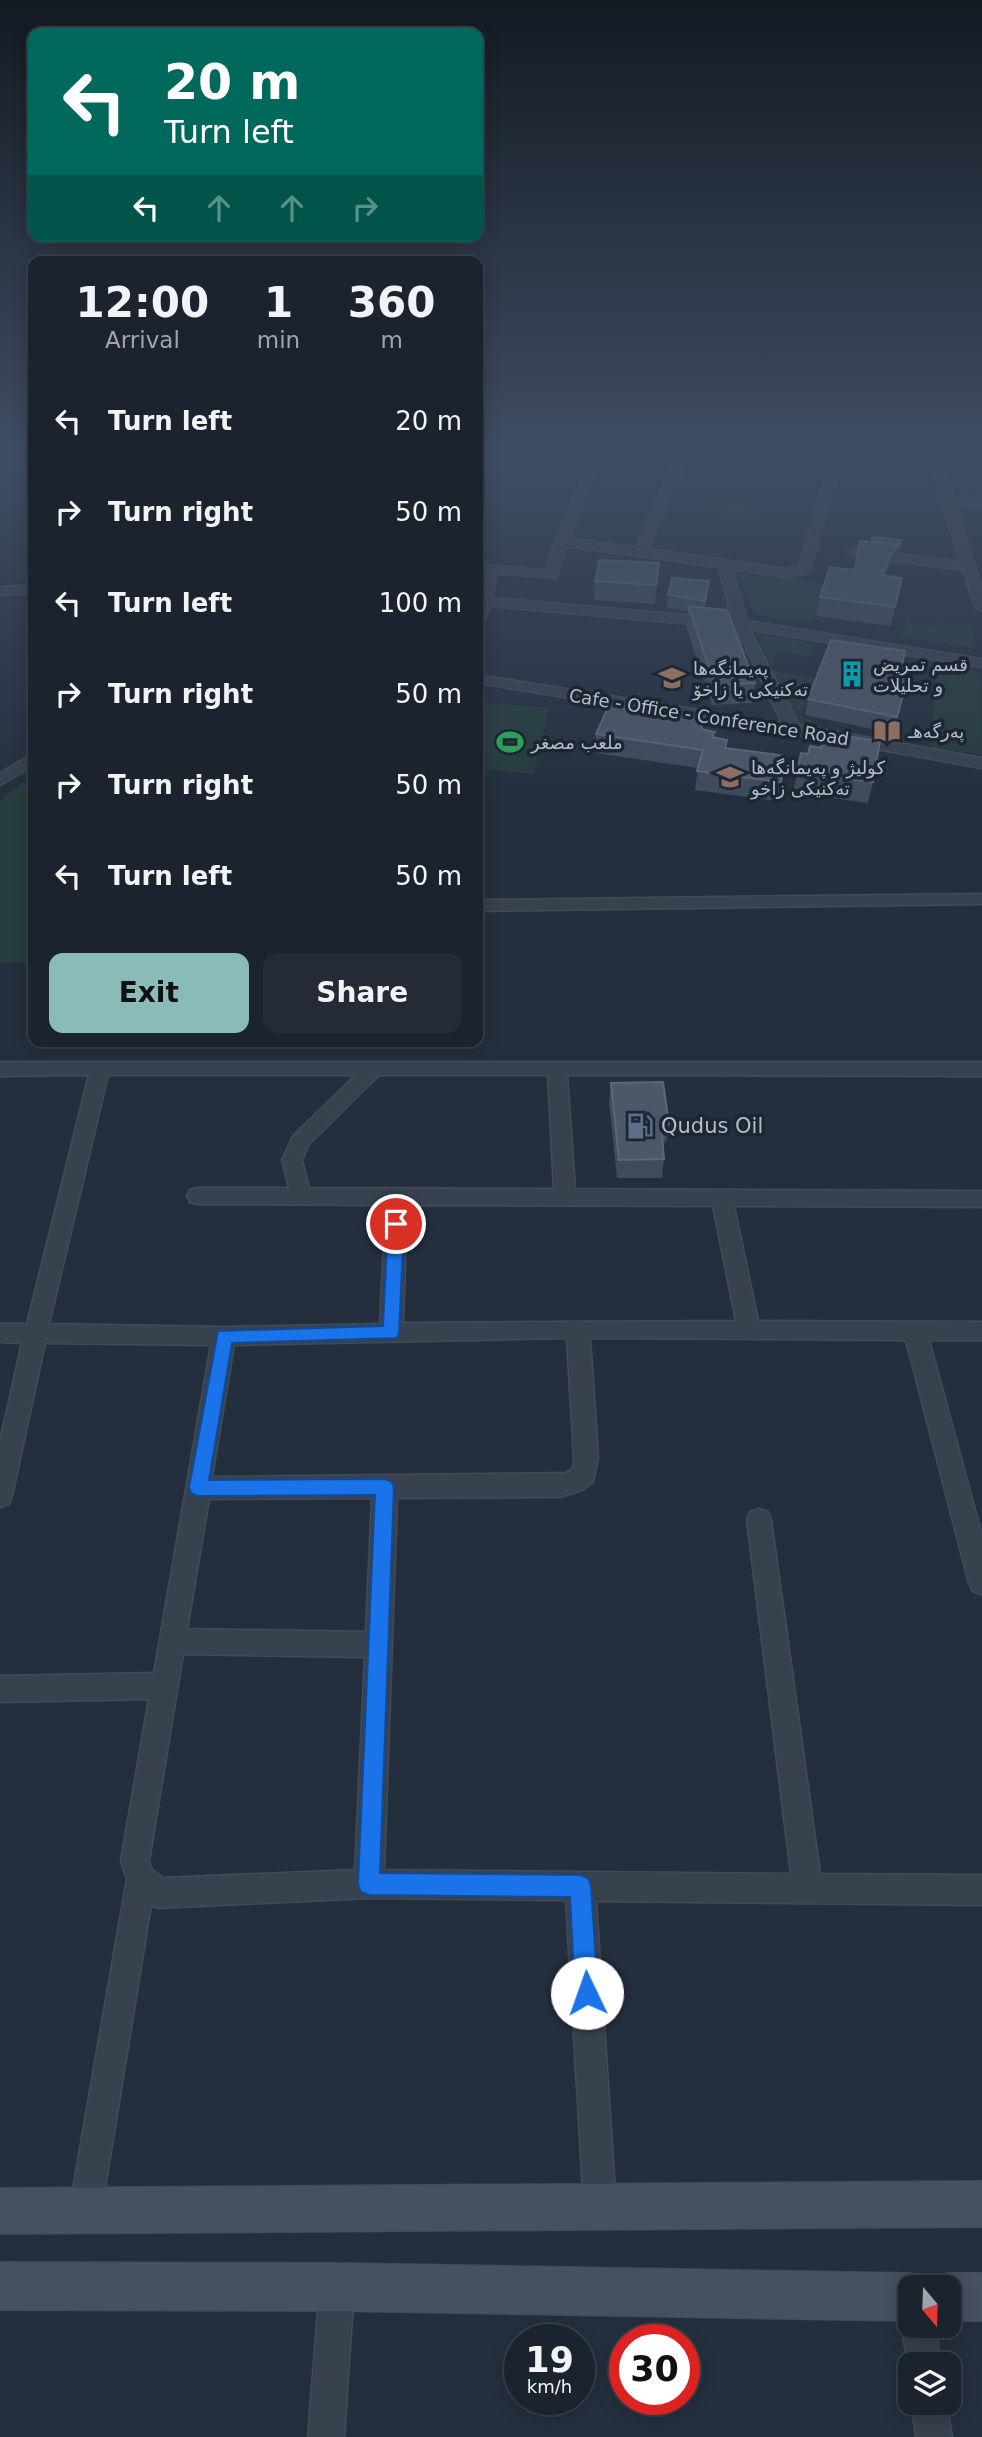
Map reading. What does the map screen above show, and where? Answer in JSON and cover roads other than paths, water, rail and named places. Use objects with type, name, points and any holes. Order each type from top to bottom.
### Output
[{"type":"main road","points":[[0,2211],[982,2204]]},
{"type":"main road","points":[[0,2286],[337,2287],[898,2297]]},
{"type":"main road","points":[[961,2297],[982,2297]]},
{"type":"street","points":[[517,572],[551,575],[552,572]]},
{"type":"street","points":[[726,572],[738,624],[793,729]]},
{"type":"street","points":[[974,574],[982,607]]},
{"type":"street","points":[[483,594],[489,579]]},
{"type":"street","points":[[0,591],[28,589]]},
{"type":"street","points":[[483,601],[738,624],[982,663]]},
{"type":"street","name":"Cafe - Office - Conference Road","points":[[483,680],[793,729],[982,764]]},
{"type":"street","points":[[0,780],[28,762]]},
{"type":"street","points":[[483,906],[982,899]]},
{"type":"street","points":[[0,1496],[36,1332],[100,1068]]},
{"type":"street","points":[[302,1197],[292,1160],[302,1140],[375,1068]]},
{"type":"street","points":[[557,1068],[565,1197]]},
{"type":"street","points":[[0,1069],[982,1069]]},
{"type":"street","points":[[197,1196],[982,1199]]},
{"type":"street","points":[[391,1333],[397,1197]]},
{"type":"street","points":[[722,1199],[749,1331]]},
{"type":"street","points":[[0,1333],[224,1336],[578,1329],[982,1331]]},
{"type":"street","points":[[198,1488],[560,1486],[573,1482],[584,1474],[586,1458],[578,1329]]},
{"type":"street","points":[[915,1330],[982,1583]]},
{"type":"street","points":[[85,2212],[141,1879],[135,1861],[224,1336]]},
{"type":"street","points":[[369,1884],[384,1487]]},
{"type":"street","points":[[759,1520],[807,1888]]},
{"type":"street","points":[[172,1641],[378,1645]]},
{"type":"street","points":[[0,1689],[164,1686]]},
{"type":"street","points":[[141,1879],[158,1893],[369,1884],[982,1890]]},
{"type":"street","points":[[580,1886],[600,2207]]},
{"type":"street","points":[[326,2437],[337,2287]]},
{"type":"street","points":[[931,2415],[934,2437]]},
{"type":"waterway","points":[[0,586],[28,584]]},
{"type":"place","name":"قسم تمریض و تحلیلات","points":[[852,674]]},
{"type":"place","name":"پەیمانگەها تەکنیکی یا زاخۆ","points":[[672,678]]},
{"type":"place","name":"په‌رگه‌هـ","points":[[887,731]]},
{"type":"place","name":"ملعب مصغر","points":[[510,742]]},
{"type":"place","name":"كوليژ و په‌يمانگه‌ها ته‌كنيكى زاخو","points":[[730,777]]},
{"type":"place","name":"Qudus Oil","points":[[640,1126]]}]
